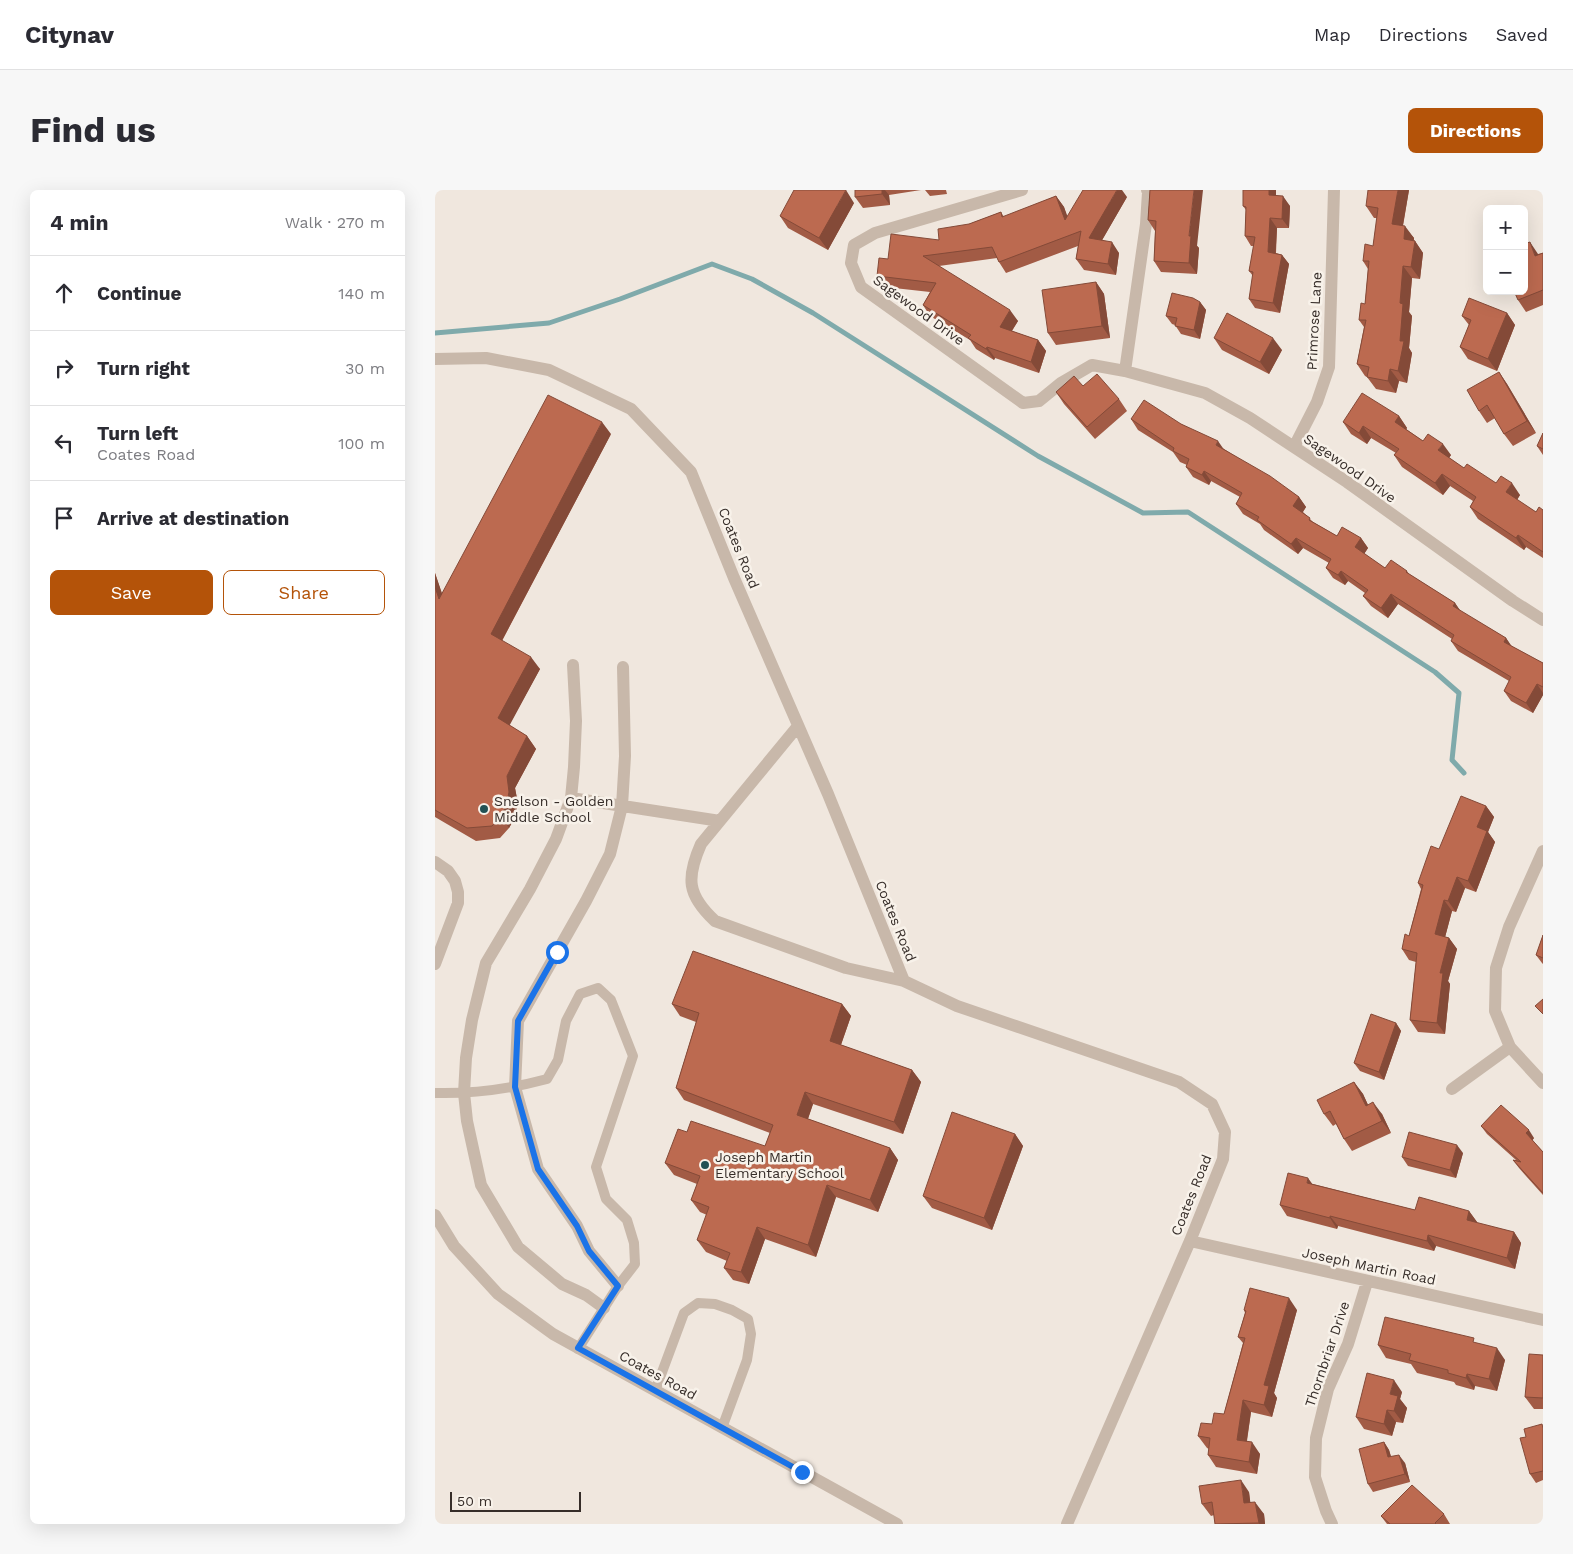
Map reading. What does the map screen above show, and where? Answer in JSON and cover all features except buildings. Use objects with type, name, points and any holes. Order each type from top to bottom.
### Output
[{"type":"street","name":"Sagewood Drive","points":[[1023,190],[875,233],[854,245],[851,263],[861,287],[1023,403],[1039,401],[1061,383],[1093,365],[1125,371],[1205,393],[1250,418],[1347,482],[1513,601],[1543,620]]},
{"type":"street","points":[[1125,371],[1146,224],[1149,192],[1147,190]]},
{"type":"street","name":"Primrose Lane","points":[[1294,447],[1317,402],[1329,367],[1334,190]]},
{"type":"street","name":"Coates Road","points":[[435,359],[486,358],[549,370],[631,409],[691,472],[904,981],[957,1006],[1179,1082],[1213,1104],[1225,1132],[1223,1159],[1190,1241],[1067,1524]]},
{"type":"street","points":[[573,665],[576,721],[571,798],[556,839],[530,889],[486,963],[472,1020],[466,1058],[464,1093],[467,1121],[481,1185],[518,1246],[563,1284],[587,1295],[604,1308]]},
{"type":"street","points":[[618,1286],[589,1251],[577,1226],[538,1169],[515,1087],[518,1021],[586,901],[610,854],[622,806],[625,756],[623,667]]},
{"type":"street","points":[[798,726],[701,844],[690,878],[697,899],[715,921],[846,968],[904,981]]},
{"type":"street","points":[[571,798],[720,822]]},
{"type":"street","points":[[1543,851],[1509,927],[1496,968],[1495,1012],[1510,1047],[1543,1083]]},
{"type":"street","points":[[435,862],[448,871],[455,881],[458,903],[435,964]]},
{"type":"street","points":[[1452,1089],[1510,1047]]},
{"type":"street","name":"Coates Road","points":[[435,1215],[454,1246],[498,1294],[553,1334],[897,1524]]},
{"type":"street","name":"Joseph Martin Road","points":[[1190,1241],[1543,1320]]},
{"type":"street","name":"Thornbriar Drive","points":[[1333,1524],[1326,1511],[1315,1476],[1316,1438],[1328,1389],[1348,1344],[1367,1282]]},
{"type":"lane","points":[[435,1092],[464,1093],[515,1087],[547,1079],[558,1060],[566,1020],[579,994],[598,988],[611,1000],[633,1056],[596,1167],[607,1199],[627,1220],[635,1243],[635,1264],[618,1286],[578,1348]]},
{"type":"lane","points":[[655,1391],[684,1313],[698,1303],[715,1304],[749,1319],[751,1334],[747,1360],[722,1428]]},
{"type":"waterway","points":[[435,333],[549,323],[620,299],[712,264],[752,279],[813,313],[1038,456],[1143,513],[1188,512],[1435,672],[1459,693],[1452,760],[1464,773]]},
{"type":"place","name":"Snelson - Golden Middle School","points":[[484,809]]},
{"type":"place","name":"Joseph Martin Elementary School","points":[[705,1165]]},
{"type":"route","points":[[557,952],[518,1021],[515,1087],[538,1169],[577,1226],[589,1251],[618,1286],[578,1348],[802,1472]]}]
